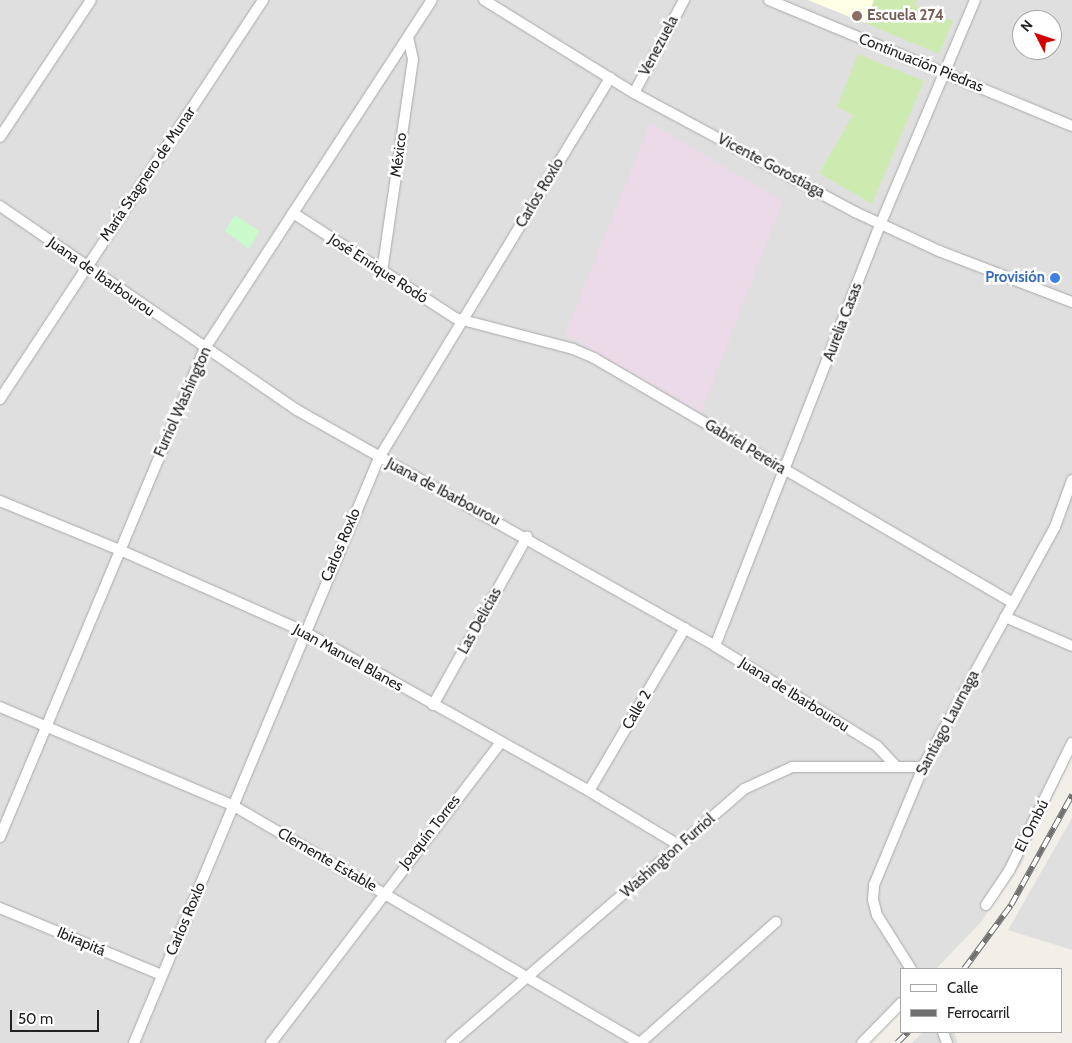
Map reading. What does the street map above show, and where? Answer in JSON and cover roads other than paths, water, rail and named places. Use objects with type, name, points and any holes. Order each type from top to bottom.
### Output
[{"type":"street","points":[[0,137],[91,0]]},
{"type":"street","name":"María Stagnero de Munar","points":[[0,399],[263,0]]},
{"type":"street","name":"Furriol Washington","points":[[0,838],[205,348],[432,0]]},
{"type":"street","name":"Vicente Gorostiaga","points":[[484,0],[634,93],[880,224],[1072,302]]},
{"type":"street","name":"Venezuela","points":[[634,93],[684,0]]},
{"type":"street","name":"Continuación Piedras","points":[[769,0],[1072,126]]},
{"type":"street","name":"Aurelia Casas","points":[[715,646],[880,224],[975,0]]},
{"type":"street","name":"México","points":[[382,272],[413,58],[408,38]]},
{"type":"street","name":"Carlos Roxlo","points":[[134,1043],[379,458],[464,322],[610,78]]},
{"type":"street","name":"Juana de Ibarbourou","points":[[0,206],[86,267],[297,410],[379,458],[527,537],[685,628],[877,746],[895,765]]},
{"type":"street","name":"José Enrique Rodó","points":[[293,213],[382,272],[464,322]]},
{"type":"street","name":"Gabriel Pereira","points":[[464,322],[573,349],[594,358],[1013,603]]},
{"type":"street","name":"Santiago Laurnaga","points":[[910,968],[878,915],[873,900],[874,885],[885,854],[923,767],[1054,527],[1072,480]]},
{"type":"street","name":"Juan Manuel Blanes","points":[[0,501],[120,550],[305,632],[500,743],[590,791],[680,846]]},
{"type":"street","name":"Las Delicias","points":[[432,705],[527,537]]},
{"type":"street","points":[[1005,617],[1072,646]]},
{"type":"street","name":"Calle 2","points":[[590,791],[685,628]]},
{"type":"street","name":"Clemente Estable","points":[[0,707],[234,806],[640,1043]]},
{"type":"street","name":"Joaquín Torres","points":[[271,1043],[383,892],[500,743]]},
{"type":"street","name":"El Ombú","points":[[986,905],[1013,863],[1072,743]]},
{"type":"street","name":"Washington Furriol","points":[[451,1043],[744,789],[768,776],[792,767],[895,765],[923,767]]},
{"type":"street","name":"Ibirapitá","points":[[0,908],[162,975]]},
{"type":"street","points":[[640,1043],[776,922]]},
{"type":"street","points":[[862,1043],[900,1004]]},
{"type":"railway","points":[[965,968],[1011,905],[1072,795]]},
{"type":"railway","points":[[897,1043],[907,1033]]},
{"type":"place","name":"Escuela 274","points":[[857,16]]},
{"type":"place","name":"Provisión","points":[[1055,278]]}]
